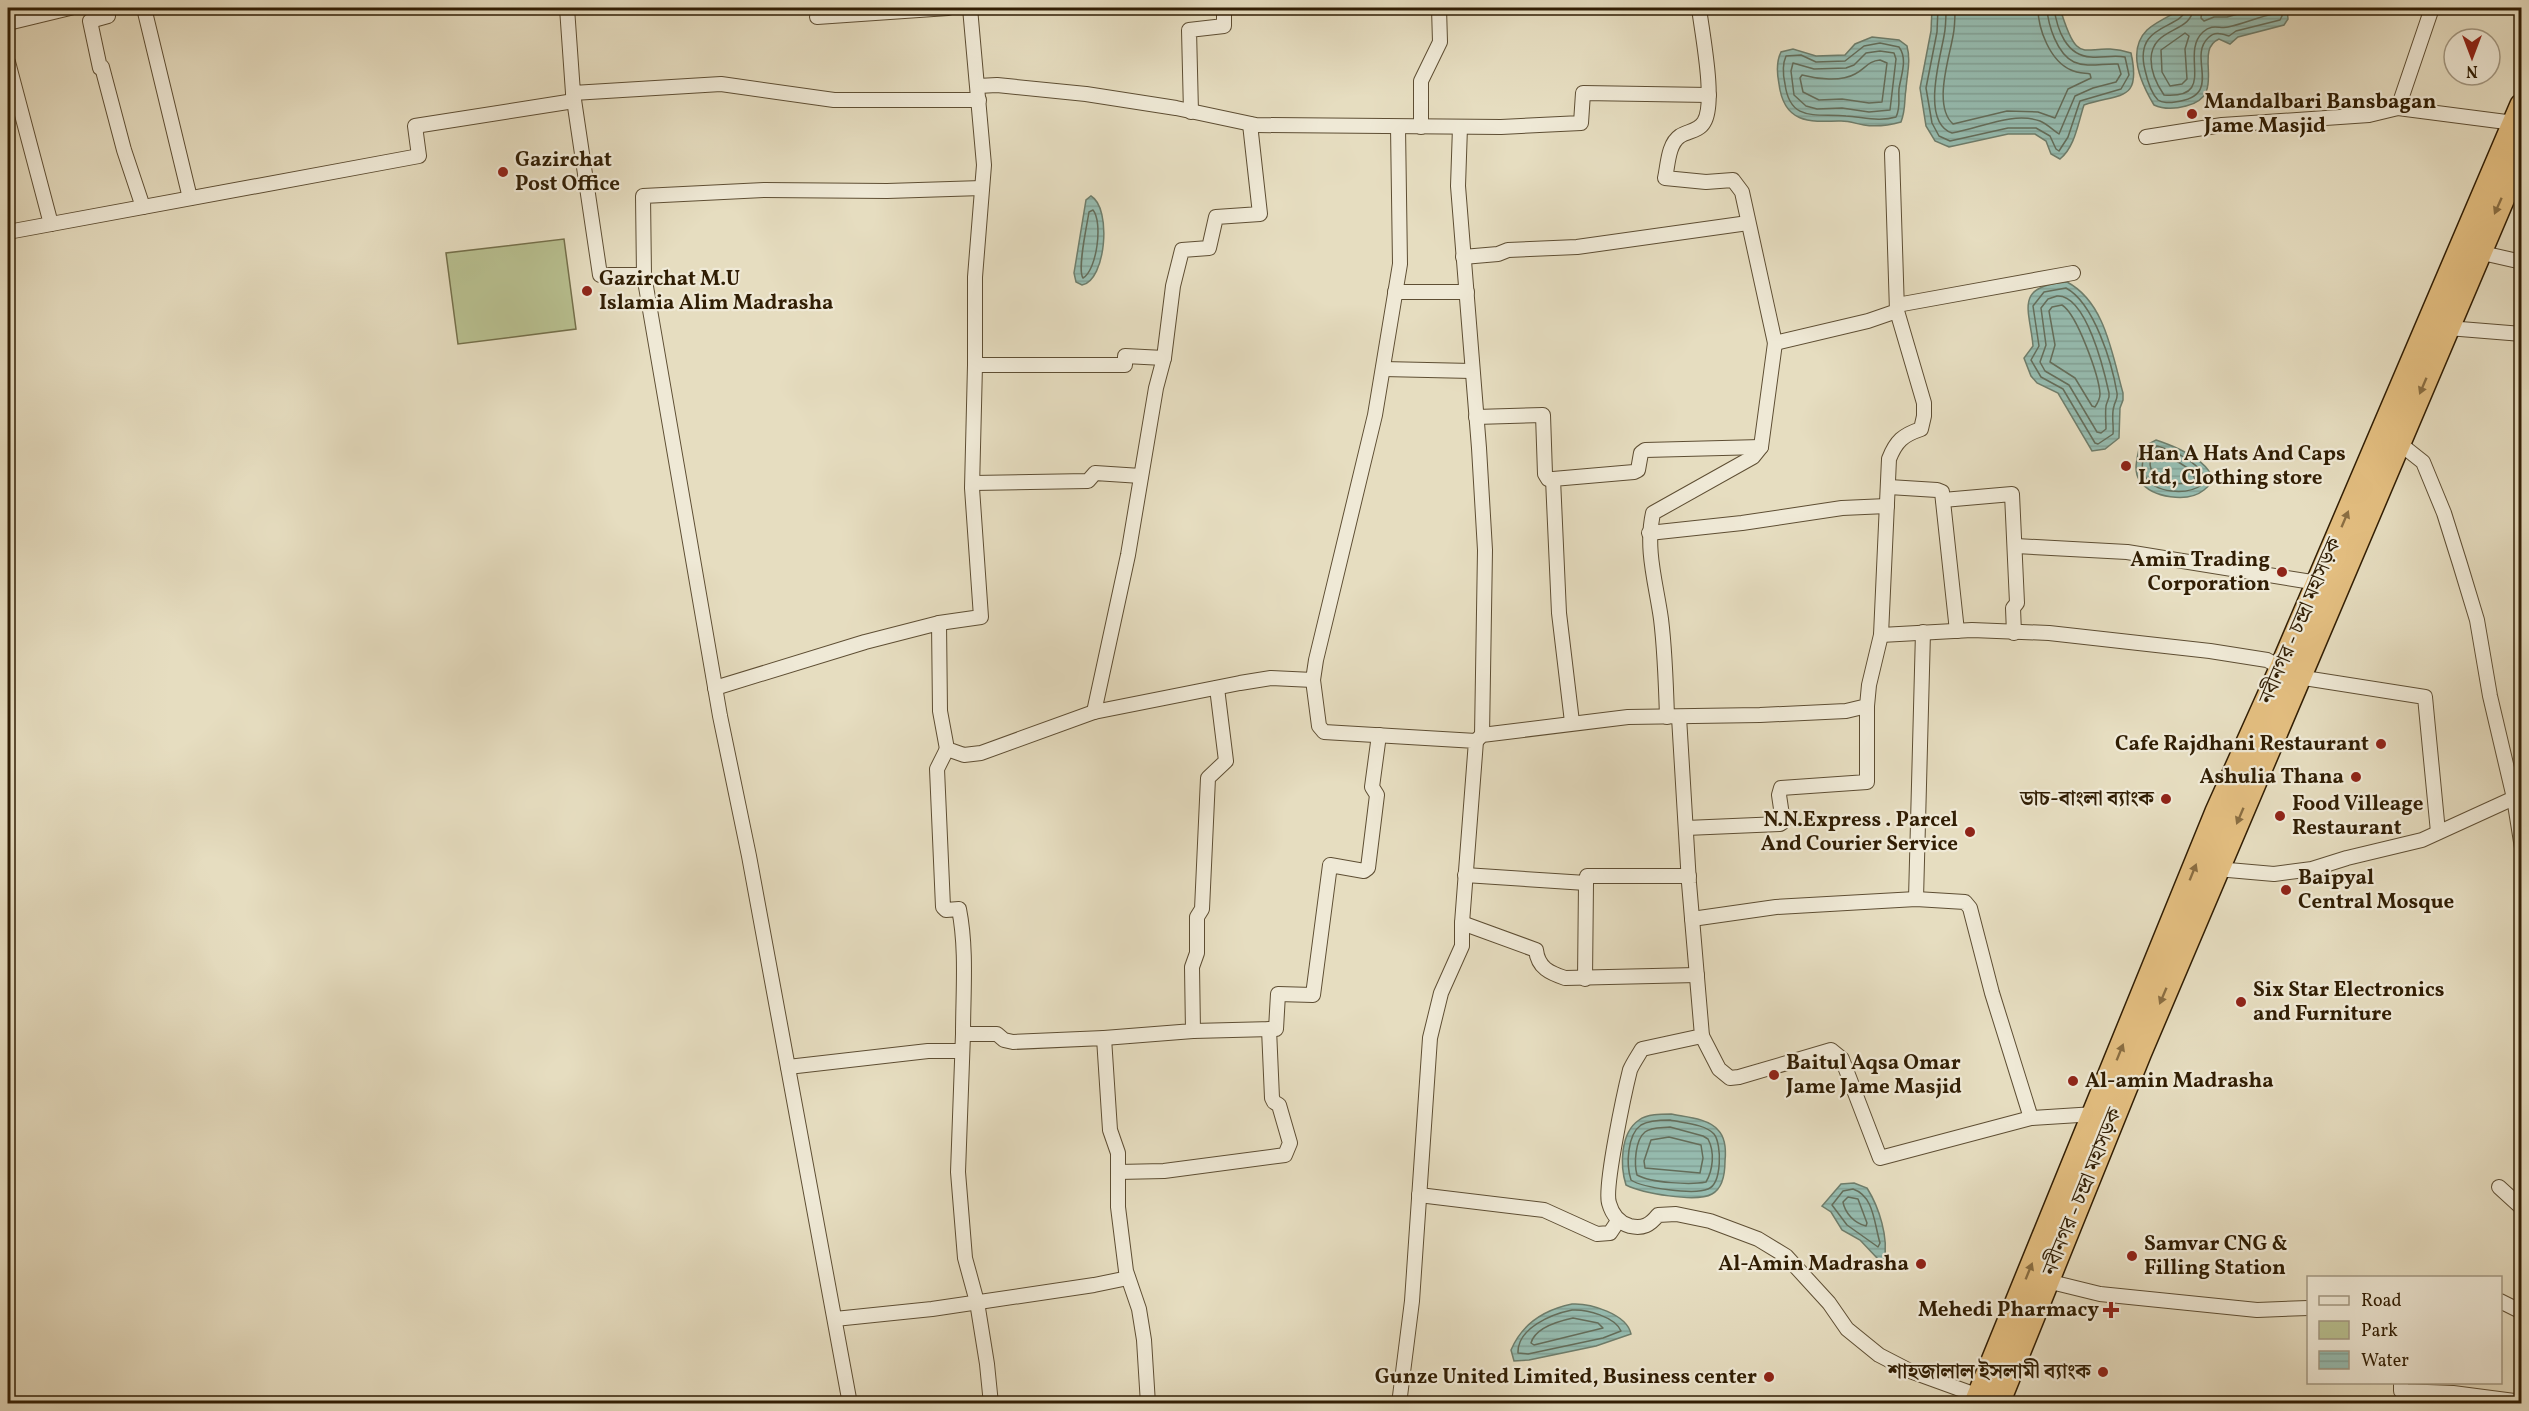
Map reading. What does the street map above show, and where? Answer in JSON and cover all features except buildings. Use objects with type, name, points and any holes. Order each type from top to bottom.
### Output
[{"type":"highway","name":"নবীনগর - চন্দ্রা মহাসড়ক","points":[[1984,1401],[2048,1281],[2139,1053],[2217,870],[2290,673],[2318,583],[2518,115]]},
{"type":"highway","name":"নবীনগর - চন্দ্রা মহাসড়ক","points":[[1984,1401],[2095,1114],[2217,813],[2290,673],[2398,443],[2522,152]]},
{"type":"street","points":[[8,23],[70,8]]},
{"type":"street","points":[[106,8],[108,16],[90,21],[100,68],[102,67],[124,150],[143,207]]},
{"type":"street","points":[[144,8],[190,198]]},
{"type":"street","points":[[567,8],[573,97],[600,275],[644,275]]},
{"type":"street","points":[[817,17],[948,8]]},
{"type":"street","points":[[715,688],[865,642],[939,623],[981,617],[973,483],[975,277],[984,165],[970,8]]},
{"type":"street","points":[[1191,112],[1189,30],[1224,26],[1224,8]]},
{"type":"street","points":[[1421,127],[1421,81],[1430,57],[1440,42],[1439,8]]},
{"type":"street","points":[[1699,8],[1709,95],[1708,116],[1702,126],[1680,136],[1672,144],[1665,178],[1706,182],[1733,180],[1742,192],[1775,343],[1761,447],[1753,457],[1653,513],[1649,533],[1650,560],[1661,620],[1686,828],[1702,1036],[1719,1069],[1730,1078],[1831,1050],[1842,1059],[1881,1158],[2031,1118],[2095,1114]]},
{"type":"street","points":[[2398,108],[2432,8]]},
{"type":"street","points":[[8,62],[51,224]]},
{"type":"street","points":[[8,232],[419,156],[415,126],[573,97],[721,84],[834,100],[978,93],[998,85],[1045,89],[1191,112],[1250,124],[1398,127],[1581,123],[1583,93],[1709,95]]},
{"type":"street","points":[[2146,137],[2222,125],[2369,115],[2398,108],[2518,115]]},
{"type":"street","points":[[1095,712],[1128,555],[1164,358],[1173,286],[1182,250],[1209,248],[1216,216],[1260,214],[1250,124]]},
{"type":"street","points":[[1398,127],[1400,264],[1376,415],[1316,660],[1313,680],[1319,726],[1324,732],[1479,738],[1572,722],[1846,711],[1867,706]]},
{"type":"street","points":[[1399,1404],[1412,1301],[1430,1038],[1442,993],[1462,946],[1465,875],[1479,738],[1485,550],[1458,186],[1460,127]]},
{"type":"street","points":[[1686,828],[1780,824],[1783,822],[1779,795],[1781,788],[1867,782],[1867,706],[1869,684],[1881,635],[1889,459],[1894,448],[1905,435],[1921,429],[1924,416],[1924,403],[1898,308],[1892,153]]},
{"type":"street","points":[[850,1404],[836,1319],[715,688],[644,275],[643,196],[764,190],[887,191],[982,188]]},
{"type":"street","points":[[1463,257],[1498,254],[1508,250],[1576,247],[1748,223]]},
{"type":"street","points":[[2478,252],[2522,262]]},
{"type":"street","points":[[1775,343],[1868,321],[1898,308],[2073,273]]},
{"type":"street","points":[[1395,292],[1467,292]]},
{"type":"street","points":[[2448,328],[2522,334]]},
{"type":"street","points":[[975,365],[1125,365],[1125,356],[1164,358]]},
{"type":"street","points":[[1383,369],[1472,371]]},
{"type":"street","points":[[1476,417],[1543,415],[1545,474],[1548,479],[1634,472],[1638,470],[1641,453],[1645,450],[1761,447]]},
{"type":"street","points":[[2398,443],[2423,462],[2444,513],[2477,621],[2490,696],[2518,797],[2522,848]]},
{"type":"street","points":[[973,483],[1088,481],[1095,473],[1141,476]]},
{"type":"street","points":[[1553,479],[1559,613],[1572,722]]},
{"type":"street","points":[[1889,487],[1942,492],[1957,631]]},
{"type":"street","points":[[1943,500],[2012,494],[2017,603],[2013,608],[2014,633]]},
{"type":"street","points":[[1649,533],[1742,523],[1842,508],[1887,506]]},
{"type":"street","points":[[2016,546],[2127,552],[2318,583]]},
{"type":"street","points":[[939,623],[940,711],[947,749],[937,769],[943,907],[946,910],[959,909],[963,956],[963,1034],[958,1172],[965,1258],[977,1302],[991,1404]]},
{"type":"street","points":[[1881,635],[1957,631],[2049,633],[2168,645],[2267,660],[2290,673],[2426,697],[2438,832]]},
{"type":"street","points":[[1916,899],[1923,632]]},
{"type":"street","points":[[947,749],[964,755],[981,753],[1095,712],[1271,678],[1313,680]]},
{"type":"street","points":[[1193,1031],[1192,967],[1197,953],[1197,917],[1202,909],[1208,778],[1226,760],[1217,688]]},
{"type":"street","points":[[963,1034],[997,1034],[1004,1040],[1013,1042],[1277,1027],[1278,994],[1310,996],[1314,993],[1330,865],[1367,871],[1377,795],[1372,787],[1379,735]]},
{"type":"street","points":[[2217,870],[2274,874],[2312,869],[2422,840],[2518,797]]},
{"type":"street","points":[[1465,875],[1587,883]]},
{"type":"street","points":[[1585,979],[1587,876],[1689,876]]},
{"type":"street","points":[[1692,919],[1776,907],[1916,899],[1965,902],[1970,908],[1992,993],[2031,1118]]},
{"type":"street","points":[[1462,923],[1536,950],[1537,961],[1548,972],[1565,978],[1697,975]]},
{"type":"street","points":[[1118,1172],[1164,1171],[1285,1155],[1290,1143],[1279,1105],[1272,1098],[1269,1029]]},
{"type":"street","points":[[1702,1036],[1642,1049],[1631,1067],[1618,1126],[1608,1202],[1618,1221],[1629,1226],[1644,1228],[1658,1215],[1676,1214],[1710,1221],[1758,1239],[1786,1256],[1829,1302],[1847,1329],[1879,1355],[1927,1378],[1984,1401]]},
{"type":"street","points":[[1104,1038],[1110,1130],[1118,1153],[1118,1207],[1128,1278],[1139,1309],[1144,1340],[1148,1404]]},
{"type":"street","points":[[788,1067],[928,1051],[962,1051]]},
{"type":"street","points":[[2499,1186],[2522,1208]]},
{"type":"street","points":[[1419,1195],[1544,1210],[1597,1234],[1610,1233],[1618,1221]]},
{"type":"street","points":[[836,1319],[932,1309],[1128,1278]]},
{"type":"street","points":[[2048,1281],[2100,1294],[2257,1310],[2307,1308]]},
{"type":"street","points":[[2502,1302],[2522,1312]]},
{"type":"street","points":[[2402,1384],[2401,1391],[2454,1393],[2522,1402]]},
{"type":"green space","points":[[564,239],[576,329],[458,344],[446,253]]},
{"type":"water","points":[[1932,8],[2060,8],[2067,29],[2079,48],[2131,53],[2134,69],[2133,81],[2125,93],[2084,105],[2073,141],[2060,159],[2051,154],[2046,141],[2035,134],[2008,134],[1949,147],[1935,141],[1926,126],[1920,88],[1931,31]]},
{"type":"water","points":[[2184,8],[2287,8],[2288,19],[2284,25],[2238,37],[2230,44],[2219,39],[2208,53],[2206,93],[2199,101],[2186,106],[2162,108],[2154,105],[2141,78],[2137,58],[2138,48],[2147,30]]},
{"type":"water","points":[[1872,37],[1899,40],[1907,46],[1909,57],[1901,122],[1873,126],[1844,121],[1809,120],[1800,118],[1786,107],[1778,76],[1781,52],[1793,49],[1816,56],[1845,55],[1855,44]]},
{"type":"water","points":[[1091,196],[1098,203],[1102,214],[1103,243],[1096,271],[1090,281],[1082,285],[1076,282],[1074,273],[1086,200]]},
{"type":"water","points":[[2067,282],[2080,291],[2099,316],[2123,393],[2119,438],[2105,449],[2092,451],[2058,393],[2037,383],[2031,376],[2024,358],[2033,346],[2028,311],[2032,295],[2038,289],[2050,284]]},
{"type":"water","points":[[2156,440],[2185,452],[2205,466],[2210,474],[2211,482],[2204,490],[2189,496],[2170,497],[2153,491],[2140,481],[2136,465],[2139,449]]},
{"type":"water","points":[[1671,1114],[1708,1123],[1714,1126],[1723,1137],[1724,1175],[1719,1188],[1712,1194],[1694,1198],[1669,1196],[1626,1185],[1622,1160],[1628,1133],[1642,1118]]},
{"type":"water","points":[[1854,1183],[1867,1188],[1875,1204],[1884,1233],[1884,1260],[1878,1259],[1860,1240],[1842,1230],[1831,1212],[1822,1206],[1841,1184]]},
{"type":"water","points":[[1572,1304],[1588,1305],[1615,1315],[1623,1321],[1631,1334],[1596,1346],[1514,1361],[1511,1350],[1527,1326],[1543,1314]]},
{"type":"place","name":"Mandalbari Bansbagan Jame Masjid","points":[[2192,114]]},
{"type":"place","name":"Gazirchat Post Office","points":[[503,172]]},
{"type":"place","name":"Gazirchat M.U Islamia Alim Madrasha","points":[[587,291]]},
{"type":"place","name":"Han A Hats And Caps Ltd, Clothing store","points":[[2126,466]]},
{"type":"place","name":"Amin Trading Corporation","points":[[2282,572]]},
{"type":"place","name":"Cafe Rajdhani Restaurant","points":[[2381,744]]},
{"type":"place","name":"Ashulia Thana","points":[[2356,777]]},
{"type":"place","name":"ডাচ-বাংলা ব্যাংক","points":[[2166,799]]},
{"type":"place","name":"Food Villeage Restaurant","points":[[2280,816]]},
{"type":"place","name":"N.N.Express . Parcel And Courier Service","points":[[1970,832]]},
{"type":"place","name":"Baipyal Central Mosque","points":[[2286,890]]},
{"type":"place","name":"Six Star Electronics and Furniture","points":[[2241,1002]]},
{"type":"place","name":"Baitul Aqsa Omar Jame Jame Masjid","points":[[1774,1075]]},
{"type":"place","name":"Al-amin Madrasha","points":[[2073,1081]]},
{"type":"place","name":"Samvar CNG & Filling Station","points":[[2132,1256]]},
{"type":"place","name":"Al-Amin Madrasha","points":[[1921,1264]]},
{"type":"place","name":"Mehedi Pharmacy","points":[[2111,1310]]},
{"type":"place","name":"শাহজালাল ইসলামী ব্যাংক","points":[[2103,1372]]},
{"type":"place","name":"Gunze United Limited, Business center","points":[[1769,1377]]}]
